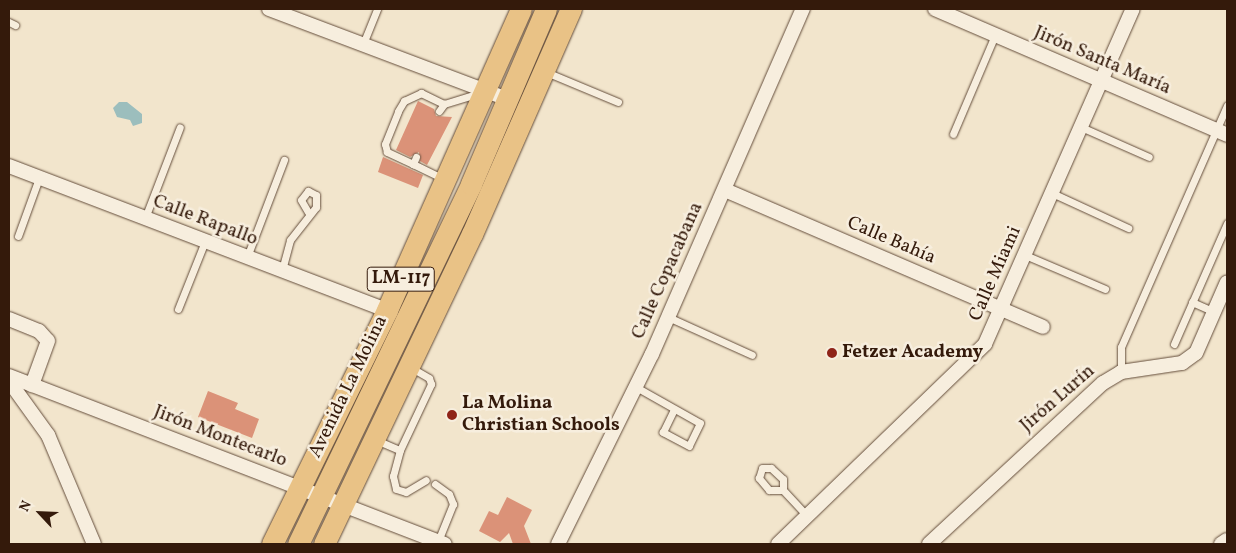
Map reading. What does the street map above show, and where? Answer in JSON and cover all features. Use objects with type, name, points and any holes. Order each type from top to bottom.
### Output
[{"type":"main road","name":"Avenida La Molina","points":[[272,544],[387,310],[521,9]]},
{"type":"main road","name":"Avenida La Molina","points":[[298,544],[414,306],[546,9]]},
{"type":"main road","name":"LM-117","points":[[324,544],[409,366],[571,9]]},
{"type":"street","points":[[269,9],[507,99]]},
{"type":"street","name":"Calle Copacabana","points":[[558,544],[636,388],[725,190],[803,9]]},
{"type":"street","name":"Jirón Santa María","points":[[935,9],[1221,133]]},
{"type":"street","name":"Calle Miami","points":[[778,544],[971,360],[1002,309],[1133,9]]},
{"type":"street","name":"Calle Rapallo","points":[[9,166],[387,310]]},
{"type":"street","name":"Calle Bahía","points":[[725,190],[1043,327]]},
{"type":"street","name":"Jirón Lurín","points":[[929,544],[1080,399],[1121,372],[1182,363],[1196,353],[1227,282]]},
{"type":"street","points":[[9,319],[39,331],[48,341],[32,385]]},
{"type":"street","name":"Jirón Montecarlo","points":[[9,376],[300,488],[344,503],[441,543]]},
{"type":"street","points":[[9,381],[48,435],[94,544]]},
{"type":"street","points":[[1221,544],[1227,540]]},
{"type":"lane","points":[[362,44],[377,9]]},
{"type":"lane","points":[[953,134],[995,35]]},
{"type":"lane","points":[[544,71],[618,102]]},
{"type":"lane","points":[[439,111],[444,104],[486,90]]},
{"type":"lane","points":[[444,104],[421,93],[404,101],[385,144],[387,152],[414,161],[446,181]]},
{"type":"lane","points":[[1121,372],[1121,347],[1221,133],[1227,105]]},
{"type":"lane","points":[[145,218],[180,127]]},
{"type":"lane","points":[[1081,127],[1148,157]]},
{"type":"lane","points":[[247,257],[284,160]]},
{"type":"lane","points":[[18,236],[39,178]]},
{"type":"lane","points":[[1052,193],[1128,228]]},
{"type":"lane","points":[[282,270],[282,256],[308,212]]},
{"type":"lane","points":[[1174,344],[1227,222]]},
{"type":"lane","points":[[178,309],[205,241]]},
{"type":"lane","points":[[1025,255],[1105,289]]},
{"type":"lane","points":[[1192,302],[1214,312]]},
{"type":"lane","points":[[668,317],[752,355]]},
{"type":"lane","points":[[409,366],[429,378],[431,384],[400,450],[392,476],[396,489],[406,492],[426,480]]},
{"type":"lane","points":[[636,388],[700,423],[688,446],[663,432],[674,410]]},
{"type":"lane","points":[[374,439],[400,450]]},
{"type":"lane","points":[[434,484],[449,494],[453,504],[441,543]]},
{"type":"lane","points":[[783,490],[807,516]]},
{"type":"water","points":[[119,102],[127,102],[142,114],[142,123],[133,126],[130,120],[117,117],[113,108]]},
{"type":"building","points":[[418,101],[434,109],[436,116],[452,117],[427,165],[420,161],[419,152],[410,157],[396,150]]},
{"type":"building","points":[[383,157],[423,175],[418,188],[378,172]]},
{"type":"building","points":[[208,391],[238,403],[235,409],[259,419],[252,438],[198,417]]},
{"type":"building","points":[[507,497],[532,510],[524,526],[531,544],[513,544],[509,533],[500,542],[479,531],[489,511],[498,515]]},
{"type":"place","name":"Fetzer Academy","points":[[832,353]]},
{"type":"place","name":"La Molina Christian Schools","points":[[452,415]]}]
